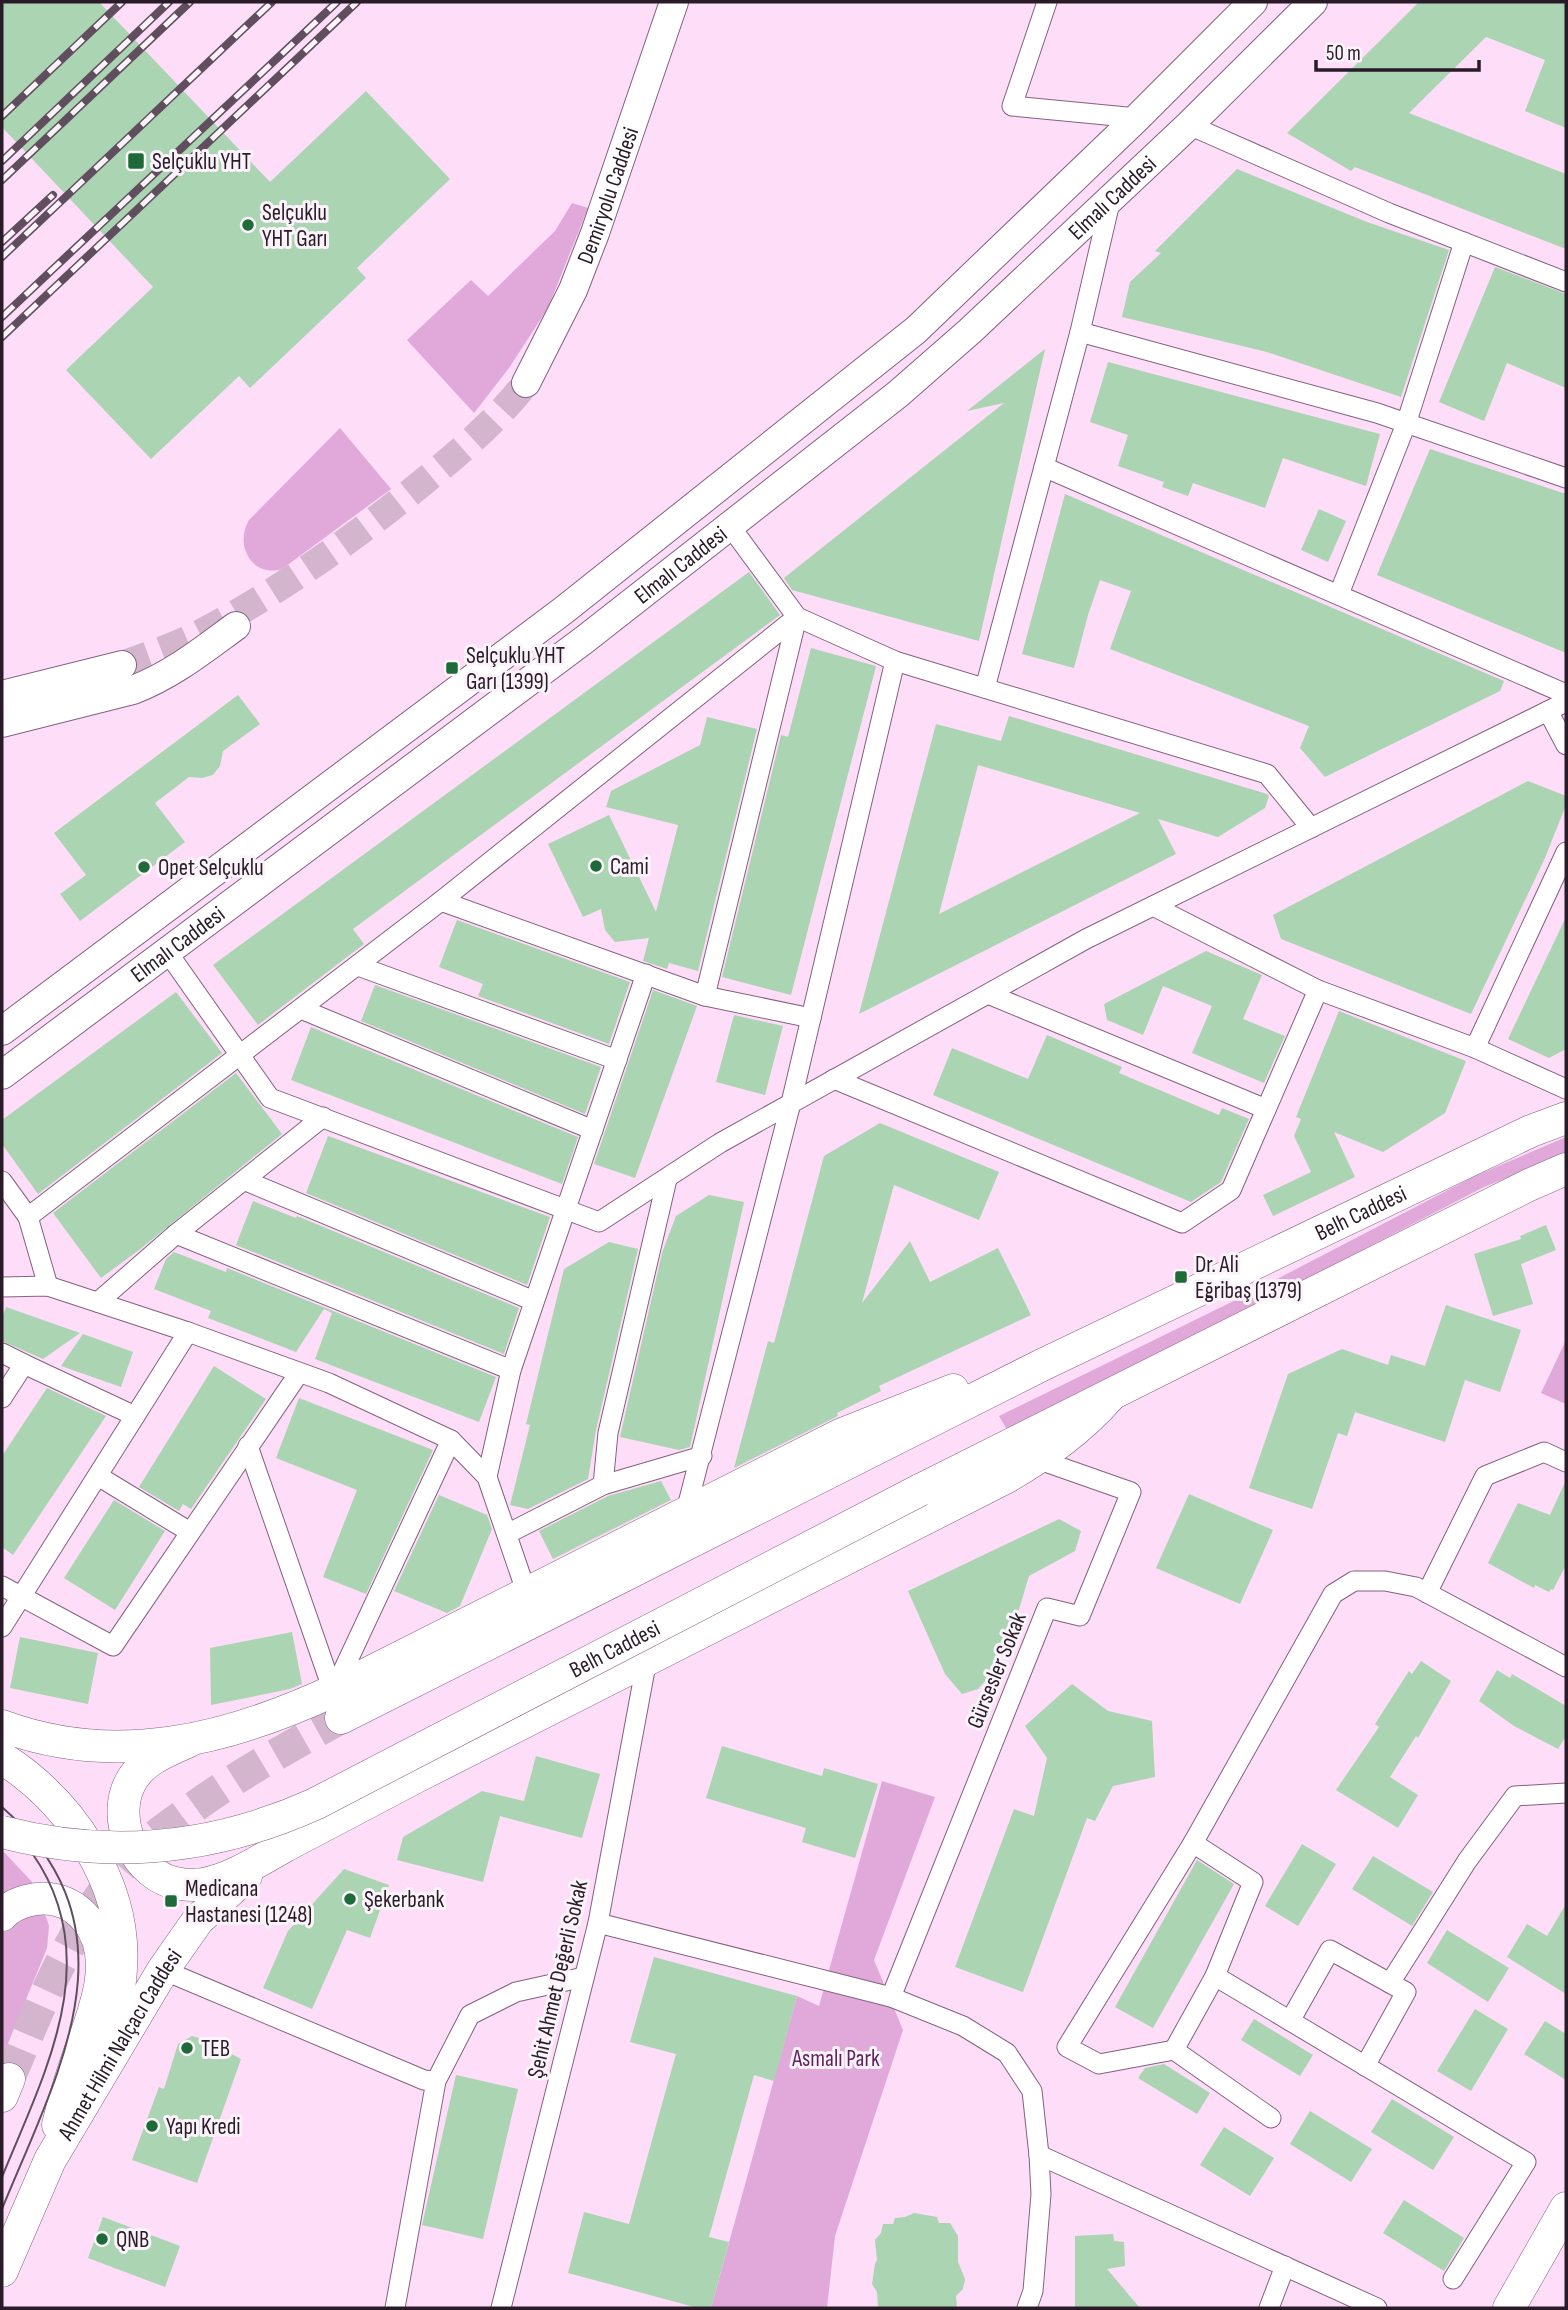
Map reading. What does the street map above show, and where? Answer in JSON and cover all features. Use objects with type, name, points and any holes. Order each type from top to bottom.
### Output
[{"type":"main road","name":"Demiryolu Caddesi","points":[[526,383],[573,290],[596,233],[674,2]]},
{"type":"main road","name":"Elmalı Caddesi","points":[[2,1031],[564,610],[916,330],[1137,118],[1253,2]]},
{"type":"main road","name":"Elmalı Caddesi","points":[[2,1075],[584,640],[898,394],[970,331],[1189,125],[1313,2]]},
{"type":"main road","points":[[2,723],[151,683],[167,675],[236,626]]},
{"type":"main road","points":[[2,695],[122,665]]},
{"type":"main road","name":"Belh Caddesi","points":[[189,1741],[262,1720],[337,1704],[1518,1137],[1566,1118]]},
{"type":"main road","name":"Belh Caddesi","points":[[2,1832],[49,1843],[103,1848],[150,1847],[203,1840],[248,1829],[295,1813],[920,1490],[1517,1191],[1566,1169]]},
{"type":"main road","name":"Belh Caddesi","points":[[337,1704],[527,1594],[842,1434],[966,1386],[1042,1365]]},
{"type":"main road","name":"Belh Caddesi","points":[[278,1850],[1037,1460],[1069,1437],[1110,1395]]},
{"type":"main road","points":[[2,1726],[80,1745],[140,1747],[189,1741]]},
{"type":"main road","points":[[189,1741],[147,1762],[137,1772],[127,1790],[124,1826],[128,1839],[142,1862],[163,1879],[176,1883],[203,1884],[226,1877],[278,1850]]},
{"type":"main road","points":[[2,1758],[37,1783],[55,1800],[84,1839],[114,1903],[122,1944],[121,1970],[113,2012],[50,2161]]},
{"type":"main road","name":"Ahmet Hilmi Nalçacı Caddesi","points":[[2,2271],[50,2161],[178,1945],[218,1899],[278,1850]]},
{"type":"main road","points":[[2,1915],[18,1904],[32,1899],[56,1900],[70,1904],[92,1925],[100,1947],[101,1973],[95,2008],[63,2105],[50,2161]]},
{"type":"main road","points":[[1509,2308],[1566,2208]]},
{"type":"street","points":[[1047,2],[1013,106],[1137,118]]},
{"type":"street","points":[[1189,125],[1389,213],[1566,282]]},
{"type":"street","points":[[985,688],[1080,332],[1112,196]]},
{"type":"street","points":[[1339,594],[1406,424],[1464,242]]},
{"type":"street","points":[[1080,332],[1406,424],[1566,478]]},
{"type":"street","points":[[1044,467],[1566,694]]},
{"type":"street","points":[[730,526],[797,617],[895,661],[1267,774],[1311,828]]},
{"type":"street","points":[[28,1217],[358,966],[797,617]]},
{"type":"street","points":[[705,996],[797,617]]},
{"type":"street","points":[[685,1515],[791,1103],[895,661]]},
{"type":"street","points":[[166,950],[270,1098],[599,1222],[720,1143],[1086,939],[1566,702]]},
{"type":"street","points":[[1548,711],[1566,745]]},
{"type":"street","points":[[1475,1048],[1566,852]]},
{"type":"street","points":[[441,901],[705,996],[811,1018]]},
{"type":"street","points":[[1153,906],[1318,990],[1475,1048],[1566,1089]]},
{"type":"street","points":[[358,966],[617,1060]]},
{"type":"street","points":[[488,1477],[510,1370],[646,974]]},
{"type":"street","points":[[834,1079],[1182,1223],[1231,1189],[1318,990]]},
{"type":"street","points":[[988,994],[1266,1109]]},
{"type":"street","points":[[301,1009],[593,1130]]},
{"type":"street","points":[[98,1302],[176,1234],[246,1181],[323,1117]]},
{"type":"street","points":[[603,1485],[608,1433],[667,1180]]},
{"type":"street","points":[[2,1181],[28,1217],[48,1286]]},
{"type":"street","points":[[246,1181],[534,1301]]},
{"type":"street","points":[[176,1234],[510,1370]]},
{"type":"street","points":[[2,1287],[48,1286],[188,1332],[328,1383],[451,1440],[488,1477],[527,1594]]},
{"type":"street","points":[[2,1627],[188,1332]]},
{"type":"street","points":[[2,1353],[135,1416]]},
{"type":"street","points":[[2,1398],[24,1364]]},
{"type":"street","points":[[2,1586],[113,1646],[299,1373]]},
{"type":"street","points":[[337,1704],[451,1440]]},
{"type":"street","points":[[248,1446],[337,1704]]},
{"type":"street","points":[[1427,1592],[1485,1476],[1544,1452],[1566,1462]]},
{"type":"street","points":[[507,1534],[603,1485],[702,1456]]},
{"type":"street","name":"Gürsesler Sokak","points":[[891,1997],[1047,1608],[1080,1615],[1131,1492],[1037,1460]]},
{"type":"street","points":[[97,1476],[190,1532]]},
{"type":"street","points":[[1271,2118],[1174,2050],[1098,2064],[1067,2047],[1193,1843],[1333,1594],[1354,1581],[1385,1581],[1416,1587],[1566,1667]]},
{"type":"street","name":"Şehit Ahmet Değerli Sokak","points":[[503,2308],[598,1923],[647,1659]]},
{"type":"street","points":[[1390,1983],[1467,1861],[1515,1796],[1566,1793]]},
{"type":"street","points":[[1174,2050],[1215,1976],[1253,1882],[1193,1843]]},
{"type":"street","points":[[598,1923],[891,1997],[964,2026],[1006,2053],[1032,2091],[1039,2155],[1041,2194],[1033,2291],[1027,2308]]},
{"type":"street","points":[[1290,2021],[1330,1950],[1406,1992],[1365,2066]]},
{"type":"street","points":[[163,1970],[424,2080],[436,2081]]},
{"type":"street","points":[[1215,1976],[1526,2162],[1453,2279]]},
{"type":"street","points":[[395,2308],[436,2081],[470,2015],[516,1992],[584,1977]]},
{"type":"street","points":[[1039,2155],[1377,2308]]},
{"type":"street","points":[[1269,2308],[1284,2266]]},
{"type":"green space","points":[[572,203],[588,208],[548,308],[509,368],[474,413],[407,340],[471,280],[488,296],[555,231]]},
{"type":"green space","points":[[340,428],[391,489],[282,569],[262,569],[254,564],[245,549],[245,530],[249,520]]},
{"type":"green space","points":[[1566,1137],[1566,1154],[1484,1187],[1009,1433],[999,1416],[1252,1292],[1475,1176]]},
{"type":"green space","points":[[1566,1340],[1566,1404],[1541,1393]]},
{"type":"green space","name":"Asmalı Park","points":[[882,1781],[935,1797],[874,1960],[903,2030],[835,2236],[827,2308],[711,2308],[797,1996],[819,2006]]},
{"type":"green space","points":[[2,1850],[33,1885],[2,1899]]},
{"type":"green space","points":[[45,1914],[49,1926],[47,1948],[2,2058],[2,1926],[9,1917]]},
{"type":"building","name":"Selçuklu YHT Garı","points":[[2,2],[99,2],[270,182],[366,91],[450,179],[357,268],[366,278],[250,388],[239,376],[151,459],[66,370],[153,287],[2,127]]},
{"type":"building","points":[[1419,2],[1566,2],[1566,128],[1525,111],[1545,60],[1486,37],[1409,113],[1566,174],[1566,249],[1355,167],[1351,171],[1287,133]]},
{"type":"building","points":[[1237,169],[1367,222],[1449,250],[1401,397],[1267,352],[1122,317],[1130,282],[1161,253],[1155,251]]},
{"type":"building","points":[[1495,267],[1566,294],[1566,388],[1507,363],[1484,421],[1439,402]]},
{"type":"building","points":[[1045,349],[979,641],[792,590],[784,578],[1004,403],[967,411]]},
{"type":"building","points":[[1108,362],[1380,434],[1366,486],[1283,458],[1265,508],[1193,483],[1188,496],[1162,487],[1164,482],[1118,466],[1128,435],[1090,422]]},
{"type":"building","points":[[1430,449],[1566,494],[1566,653],[1377,575]]},
{"type":"building","points":[[1065,494],[1504,681],[1500,691],[1325,777],[1300,748],[1309,726],[1110,649],[1131,591],[1100,580],[1074,668],[1022,654]]},
{"type":"building","points":[[1319,509],[1346,521],[1328,562],[1301,550]]},
{"type":"building","points":[[749,572],[780,615],[353,929],[364,944],[258,1025],[213,965]]},
{"type":"building","points":[[811,648],[876,666],[791,995],[722,977],[781,735],[788,737]]},
{"type":"building","points":[[238,695],[260,724],[223,751],[220,766],[213,775],[189,777],[155,803],[185,842],[80,921],[60,894],[86,875],[54,833]]},
{"type":"building","points":[[1009,716],[1269,796],[1265,808],[1218,837],[1158,819],[1176,854],[859,1014],[936,724],[1001,741]],"holes":[[[978,765],[1140,813],[939,914]]]},
{"type":"building","points":[[707,717],[757,729],[698,971],[669,963],[667,969],[643,961],[649,938],[615,942],[605,930],[601,909],[583,917],[548,844],[609,815],[656,912],[678,825],[606,807],[611,791],[700,745]]},
{"type":"building","points":[[1528,781],[1566,796],[1566,805],[1545,858],[1471,1014],[1281,939],[1273,915]]},
{"type":"building","points":[[1566,917],[1566,1049],[1549,1058],[1508,1039]]},
{"type":"building","points":[[457,920],[630,982],[609,1044],[478,996],[483,984],[439,967]]},
{"type":"building","points":[[1206,951],[1262,975],[1243,1019],[1285,1036],[1264,1083],[1192,1053],[1212,1006],[1163,986],[1143,1035],[1107,1020],[1104,1004]]},
{"type":"building","points":[[375,985],[601,1067],[585,1114],[361,1021]]},
{"type":"building","points":[[653,990],[697,1006],[635,1178],[594,1164]]},
{"type":"building","points":[[176,992],[222,1053],[38,1194],[2,1144],[2,1120]]},
{"type":"building","points":[[1339,1011],[1466,1061],[1445,1113],[1383,1152],[1334,1132],[1355,1177],[1273,1216],[1263,1195],[1311,1172],[1294,1136],[1301,1119],[1296,1117]]},
{"type":"building","points":[[734,1015],[783,1026],[765,1095],[716,1082]]},
{"type":"building","points":[[311,1027],[578,1137],[562,1184],[291,1080]]},
{"type":"building","points":[[1047,1035],[1122,1067],[1119,1073],[1219,1115],[1222,1108],[1249,1119],[1221,1182],[1191,1202],[933,1095],[952,1048],[1028,1079]]},
{"type":"building","points":[[236,1073],[282,1134],[101,1278],[53,1213]]},
{"type":"building","points":[[880,1123],[999,1172],[979,1220],[894,1185],[862,1303],[910,1241],[930,1282],[998,1248],[1031,1315],[879,1386],[881,1391],[837,1413],[838,1416],[734,1468],[768,1341],[774,1343],[824,1156]]},
{"type":"building","points":[[328,1136],[550,1217],[527,1285],[306,1193]]},
{"type":"building","points":[[709,1195],[744,1202],[690,1447],[679,1450],[620,1437],[662,1253],[676,1216]]},
{"type":"building","points":[[253,1201],[296,1218],[297,1216],[519,1308],[504,1354],[236,1245]]},
{"type":"building","points":[[1546,1225],[1556,1250],[1521,1264],[1533,1304],[1493,1316],[1474,1254],[1521,1239],[1520,1236]]},
{"type":"building","points":[[609,1242],[638,1249],[596,1430],[588,1479],[528,1509],[510,1505],[530,1425],[526,1424],[564,1269]]},
{"type":"building","points":[[174,1252],[226,1272],[227,1268],[496,1377],[479,1422],[315,1359],[332,1313],[324,1309],[296,1352],[208,1318],[211,1311],[154,1289],[166,1259]]},
{"type":"building","points":[[1446,1305],[1521,1330],[1500,1392],[1465,1380],[1445,1442],[1355,1412],[1347,1436],[1338,1433],[1312,1509],[1249,1488],[1288,1374],[1342,1349],[1388,1365],[1391,1355],[1425,1366]]},
{"type":"building","points":[[6,1307],[80,1333],[43,1359],[2,1341],[2,1318]]},
{"type":"building","points":[[83,1334],[133,1352],[121,1387],[61,1366]]},
{"type":"building","points":[[214,1366],[266,1399],[191,1509],[183,1504],[179,1511],[139,1487]]},
{"type":"building","points":[[47,1388],[106,1416],[13,1555],[2,1547],[2,1456]]},
{"type":"building","points":[[299,1398],[433,1450],[366,1594],[323,1577],[357,1490],[276,1458]]},
{"type":"building","points":[[1566,1480],[1566,1565],[1553,1590],[1549,1592],[1535,1585],[1534,1588],[1488,1563],[1518,1503],[1550,1515]]},
{"type":"building","points":[[661,1481],[671,1500],[553,1559],[539,1531],[608,1496]]},
{"type":"building","points":[[1189,1494],[1273,1530],[1240,1604],[1156,1568]]},
{"type":"building","points":[[439,1495],[487,1515],[492,1529],[460,1606],[447,1613],[394,1591]]},
{"type":"building","points":[[114,1500],[165,1531],[115,1610],[64,1578]]},
{"type":"building","points":[[1059,1519],[1081,1531],[1075,1551],[1029,1576],[1011,1636],[992,1674],[978,1689],[962,1694],[945,1674],[908,1591]]},
{"type":"building","points":[[292,1632],[302,1684],[290,1689],[211,1705],[210,1648]]},
{"type":"building","points":[[20,1637],[98,1653],[88,1704],[10,1688]]},
{"type":"building","points":[[1421,1661],[1451,1681],[1418,1738],[1416,1736],[1390,1777],[1418,1795],[1398,1828],[1336,1790],[1379,1727],[1375,1724],[1409,1671],[1412,1674]]},
{"type":"building","points":[[1497,1670],[1510,1678],[1512,1674],[1566,1706],[1566,1736],[1558,1749],[1514,1726],[1479,1701]]},
{"type":"building","points":[[1072,1684],[1108,1711],[1152,1721],[1155,1777],[1113,1786],[1095,1821],[1087,1818],[1023,1992],[955,1967],[1014,1809],[1034,1816],[1047,1758],[1025,1726]]},
{"type":"building","points":[[722,1746],[822,1776],[824,1768],[878,1784],[855,1858],[802,1842],[806,1828],[706,1798]]},
{"type":"building","points":[[536,1756],[600,1774],[582,1838],[500,1816],[483,1882],[397,1860],[403,1837],[482,1791],[524,1801]]},
{"type":"building","points":[[1302,1844],[1336,1864],[1298,1926],[1265,1906]]},
{"type":"building","points":[[1373,1856],[1433,1892],[1412,1926],[1352,1889]]},
{"type":"building","points":[[1197,1860],[1234,1884],[1153,2028],[1115,2007]]},
{"type":"building","points":[[344,1869],[389,1885],[370,1938],[347,1930],[312,2009],[263,1988],[288,1931]]},
{"type":"building","points":[[1566,1904],[1566,1994],[1507,1957],[1527,1924],[1547,1936]]},
{"type":"building","points":[[1447,1930],[1509,1968],[1488,2002],[1427,1963]]},
{"type":"building","points":[[654,1957],[797,1996],[774,2081],[754,2075],[709,2237],[729,2242],[711,2308],[698,2308],[568,2273],[584,2212],[629,2224],[676,2054],[630,2042]]},
{"type":"building","points":[[1475,2009],[1508,2029],[1471,2091],[1437,2071]]},
{"type":"building","points":[[1254,2019],[1313,2055],[1300,2076],[1241,2040]]},
{"type":"building","points":[[1545,2021],[1566,2034],[1566,2080],[1524,2054]]},
{"type":"building","points":[[192,2036],[241,2059],[197,2183],[132,2160],[159,2087],[164,2089],[178,2044]]},
{"type":"building","points":[[1164,2064],[1210,2093],[1197,2114],[1138,2078],[1145,2068]]},
{"type":"building","points":[[456,2075],[518,2089],[483,2239],[422,2225]]},
{"type":"building","points":[[1392,2099],[1454,2137],[1433,2170],[1371,2132]]},
{"type":"building","points":[[1310,2111],[1372,2149],[1351,2182],[1290,2144]]},
{"type":"building","points":[[1224,2127],[1274,2158],[1250,2196],[1200,2165]]},
{"type":"building","points":[[1404,2200],[1464,2238],[1444,2271],[1383,2233]]},
{"type":"building","points":[[914,2213],[937,2217],[939,2223],[950,2223],[958,2236],[958,2262],[965,2279],[963,2289],[956,2296],[957,2308],[878,2308],[877,2292],[872,2284],[877,2260],[875,2240],[881,2233],[883,2224],[893,2224],[895,2218]]},
{"type":"building","points":[[103,2217],[180,2246],[165,2287],[88,2258]]},
{"type":"building","points":[[1113,2234],[1114,2241],[1124,2242],[1125,2266],[1107,2269],[1140,2308],[1075,2308],[1075,2236]]},
{"type":"tunnel","points":[[122,665],[201,633],[315,563],[370,524],[450,460],[490,423],[526,383]]},
{"type":"tunnel","points":[[9,2079],[60,1964],[91,1910],[129,1860],[154,1837],[220,1789],[341,1718]]},
{"type":"tram line","points":[[2,1807],[44,1854],[69,1902],[78,1951],[76,2002],[64,2053],[46,2105],[2,2209]]},
{"type":"tram line","points":[[2,2177],[50,2057],[61,2016],[67,1975],[65,1934],[54,1893],[32,1853]]},
{"type":"railway","points":[[2,116],[122,2]]},
{"type":"railway","points":[[2,161],[169,2]]},
{"type":"railway","points":[[2,180],[190,2]]},
{"type":"railway","points":[[2,257],[272,2]]},
{"type":"railway","points":[[2,317],[337,2]]},
{"type":"railway","points":[[2,337],[357,2]]},
{"type":"railway","points":[[2,242],[53,195]]},
{"type":"place","name":"Selçuklu YHT","points":[[136,161]]},
{"type":"place","name":"Selçuklu YHT Garı","points":[[248,225]]},
{"type":"place","name":"Selçuklu YHT Garı (1399)","points":[[452,668]]},
{"type":"place","name":"Cami","points":[[596,866]]},
{"type":"place","name":"Opet Selçuklu","points":[[144,867]]},
{"type":"place","name":"Dr. Ali Eğribaş (1379)","points":[[1181,1277]]},
{"type":"place","name":"Şekerbank","points":[[350,1899]]},
{"type":"place","name":"Medicana Hastanesi (1248)","points":[[171,1901]]},
{"type":"place","name":"TEB","points":[[187,2048]]},
{"type":"place","name":"Yapı Kredi","points":[[152,2126]]},
{"type":"place","name":"QNB","points":[[102,2239]]}]
